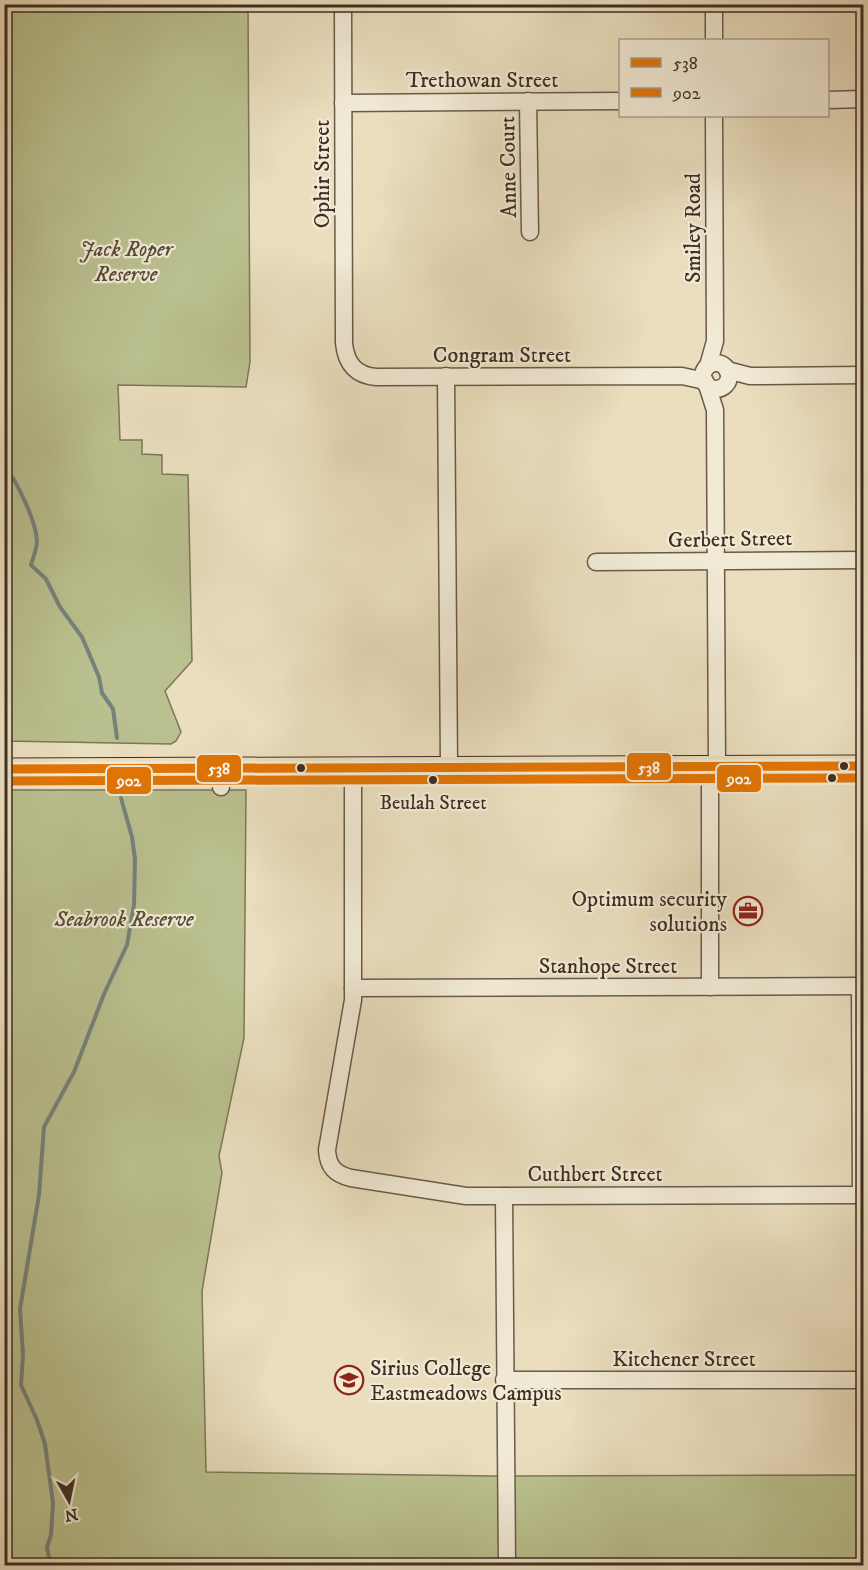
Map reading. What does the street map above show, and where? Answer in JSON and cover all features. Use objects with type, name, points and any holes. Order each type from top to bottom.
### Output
[{"type":"main road","points":[[4,769],[221,778],[353,768],[864,766]]},
{"type":"street","name":"Ophir Street","points":[[343,4],[344,343]]},
{"type":"street","points":[[714,4],[714,39]]},
{"type":"street","points":[[829,100],[864,99]]},
{"type":"street","name":"Anne Court","points":[[528,101],[530,232]]},
{"type":"street","name":"Trethowan Street","points":[[343,103],[619,101]]},
{"type":"street","name":"Smiley Road","points":[[710,987],[716,376],[714,117]]},
{"type":"street","name":"Congram Street","points":[[344,343],[345,354],[351,366],[367,376],[864,375]]},
{"type":"street","points":[[446,376],[449,768]]},
{"type":"street","name":"Gerbert Street","points":[[596,562],[864,560]]},
{"type":"street","points":[[353,768],[353,988]]},
{"type":"street","points":[[862,986],[862,1195]]},
{"type":"street","name":"Stanhope Street","points":[[353,988],[862,986]]},
{"type":"street","name":"Cuthbert Street","points":[[353,988],[329,1140],[328,1159],[331,1167],[342,1176],[436,1193],[466,1196],[862,1195]]},
{"type":"street","points":[[504,1196],[507,1566]]},
{"type":"street","name":"Kitchener Street","points":[[504,1380],[864,1380]]},
{"type":"green space","name":"Jack Roper Reserve","points":[[5,4],[248,5],[250,362],[246,387],[118,385],[120,440],[142,440],[142,454],[162,455],[162,474],[188,475],[192,661],[165,691],[181,732],[176,741],[171,744],[5,741]]},
{"type":"green space","name":"Seabrook Reserve","points":[[4,790],[246,790],[244,1038],[219,1156],[222,1173],[202,1291],[206,1472],[492,1476],[863,1475],[863,1565],[5,1565]]},
{"type":"waterway","points":[[4,466],[20,491],[30,512],[36,533],[36,550],[31,565],[46,579],[60,607],[82,637],[99,677],[102,693],[113,709],[117,738]]},
{"type":"waterway","points":[[53,1566],[47,1547],[51,1535],[53,1503],[45,1444],[21,1385],[23,1355],[20,1309],[39,1195],[44,1127],[74,1072],[104,994],[127,945],[134,905],[135,859],[132,837],[121,798]]},
{"type":"transit line","name":"538","points":[[4,769],[864,766]]},
{"type":"transit line","name":"902","points":[[4,781],[864,778]]},
{"type":"place","name":"Beulah Street","points":[[433,780]]},
{"type":"place","name":"Optimum security solutions","points":[[748,911]]},
{"type":"place","name":"Sirius College Eastmeadows Campus","points":[[349,1380]]}]
